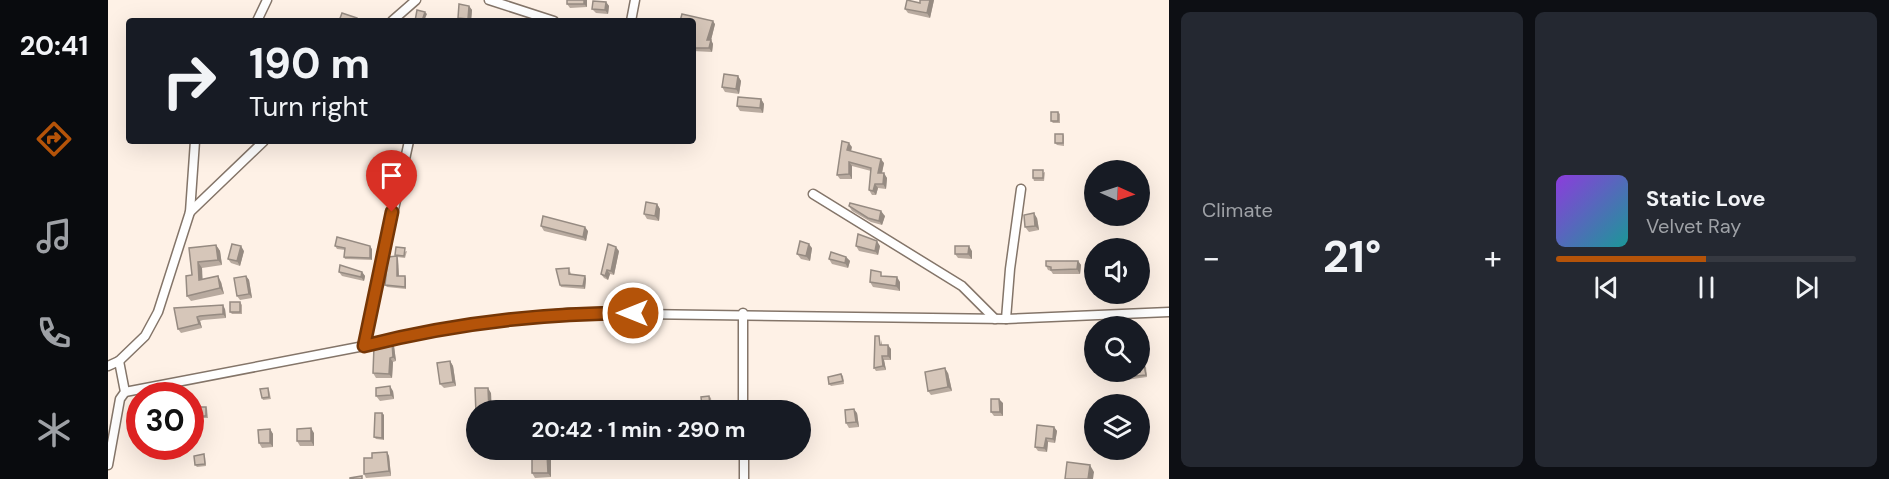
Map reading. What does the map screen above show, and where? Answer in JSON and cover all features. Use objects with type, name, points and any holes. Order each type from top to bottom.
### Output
[{"type":"street","points":[[258,18],[267,0]]},
{"type":"street","points":[[395,18],[416,0]]},
{"type":"street","points":[[489,0],[545,18]]},
{"type":"street","points":[[632,18],[635,0]]},
{"type":"street","points":[[108,366],[119,361],[145,336],[158,312],[190,212],[195,144]]},
{"type":"street","points":[[190,212],[261,144]]},
{"type":"street","points":[[364,346],[408,144]]},
{"type":"street","points":[[1006,319],[1021,189]]},
{"type":"street","points":[[813,194],[962,286],[994,319]]},
{"type":"street","points":[[108,465],[120,399],[125,392],[471,323],[568,313],[743,313],[1006,319],[1169,312]]},
{"type":"street","points":[[743,313],[743,400]]},
{"type":"street","points":[[119,361],[125,392]]},
{"type":"street","points":[[744,460],[744,479]]},
{"type":"building","points":[[567,0],[584,0],[584,4],[567,4]]},
{"type":"building","points":[[907,0],[920,3],[920,0],[930,0],[927,13],[905,9]]},
{"type":"building","points":[[593,1],[606,2],[605,10],[592,9]]},
{"type":"building","points":[[459,4],[469,6],[468,18],[458,18]]},
{"type":"building","points":[[417,10],[425,12],[423,18],[416,18]]},
{"type":"building","points":[[342,13],[357,18],[340,18]]},
{"type":"building","points":[[682,14],[713,21],[707,40],[711,40],[709,48],[696,48],[696,18],[681,18]]},
{"type":"building","points":[[724,74],[738,76],[736,89],[722,87]]},
{"type":"building","points":[[738,97],[761,99],[760,108],[737,106]]},
{"type":"building","points":[[1051,112],[1058,112],[1058,121],[1051,121]]},
{"type":"building","points":[[1055,134],[1063,134],[1063,143],[1055,143]]},
{"type":"building","points":[[842,141],[849,143],[847,150],[881,159],[878,173],[884,173],[883,184],[875,184],[873,191],[869,190],[871,168],[849,162],[849,174],[837,175]]},
{"type":"building","points":[[1033,170],[1043,170],[1043,178],[1033,178]]},
{"type":"building","points":[[646,202],[657,204],[655,216],[644,214]]},
{"type":"building","points":[[850,203],[881,211],[879,221],[868,218],[849,206]]},
{"type":"building","points":[[1034,213],[1035,226],[1025,227],[1024,215]]},
{"type":"building","points":[[543,216],[585,227],[583,237],[541,226]]},
{"type":"building","points":[[858,234],[877,241],[875,251],[856,246]]},
{"type":"building","points":[[337,237],[370,246],[370,258],[344,257],[345,248],[335,246]]},
{"type":"building","points":[[800,241],[809,244],[806,256],[797,254]]},
{"type":"building","points":[[232,244],[241,246],[237,261],[228,259]]},
{"type":"building","points":[[608,244],[616,247],[611,271],[607,270],[605,276],[601,274]]},
{"type":"building","points":[[216,245],[218,260],[198,262],[199,280],[218,276],[220,288],[187,296],[186,276],[192,275],[189,248]]},
{"type":"building","points":[[955,246],[969,246],[968,254],[955,254]]},
{"type":"building","points":[[396,247],[405,248],[404,256],[395,255]]},
{"type":"building","points":[[831,252],[846,257],[845,263],[829,259]]},
{"type":"building","points":[[397,256],[397,276],[405,276],[405,287],[385,285],[388,257]]},
{"type":"building","points":[[1046,261],[1078,261],[1077,269],[1051,270],[1051,267],[1046,266]]},
{"type":"building","points":[[340,265],[362,272],[361,277],[339,272]]},
{"type":"building","points":[[569,268],[569,274],[585,276],[583,286],[560,285],[556,269]]},
{"type":"building","points":[[871,270],[881,272],[881,276],[897,277],[896,286],[870,282]]},
{"type":"building","points":[[246,276],[249,294],[237,296],[234,278]]},
{"type":"building","points":[[230,302],[240,302],[240,312],[230,312]]},
{"type":"building","points":[[223,305],[223,314],[197,317],[199,324],[178,329],[174,308]]},
{"type":"building","points":[[875,336],[879,336],[880,345],[888,345],[888,356],[882,356],[883,366],[874,368]]},
{"type":"building","points":[[392,342],[393,357],[390,358],[389,374],[373,373],[374,346],[383,346],[383,343]]},
{"type":"building","points":[[450,361],[453,382],[440,384],[437,363]]},
{"type":"building","points":[[945,368],[948,387],[928,391],[925,372]]},
{"type":"building","points":[[841,374],[843,381],[829,384],[828,377]]},
{"type":"building","points":[[390,386],[391,395],[376,396],[376,388]]},
{"type":"building","points":[[268,388],[269,397],[262,398],[260,389]]},
{"type":"building","points":[[475,388],[488,388],[489,400],[475,400]]},
{"type":"building","points":[[709,396],[709,400],[701,400],[701,397]]},
{"type":"building","points":[[991,399],[999,399],[1000,412],[991,412]]},
{"type":"building","points":[[854,409],[856,422],[846,423],[845,410]]},
{"type":"building","points":[[375,413],[382,413],[382,438],[374,437]]},
{"type":"building","points":[[1037,425],[1054,427],[1053,439],[1046,438],[1044,448],[1035,447]]},
{"type":"building","points":[[311,428],[311,441],[297,441],[297,429]]},
{"type":"building","points":[[270,429],[270,443],[259,443],[258,430]]},
{"type":"building","points":[[387,452],[389,471],[364,474],[364,458],[372,458],[372,453]]},
{"type":"building","points":[[204,454],[205,464],[195,465],[194,460],[204,460]]},
{"type":"building","points":[[532,460],[547,460],[548,473],[532,473]]},
{"type":"building","points":[[1067,462],[1090,465],[1088,479],[1065,479]]},
{"type":"building","points":[[362,476],[362,479],[350,479],[350,478]]},
{"type":"route","points":[[392,212],[364,346],[420,332],[482,322],[568,313],[633,313]]}]
